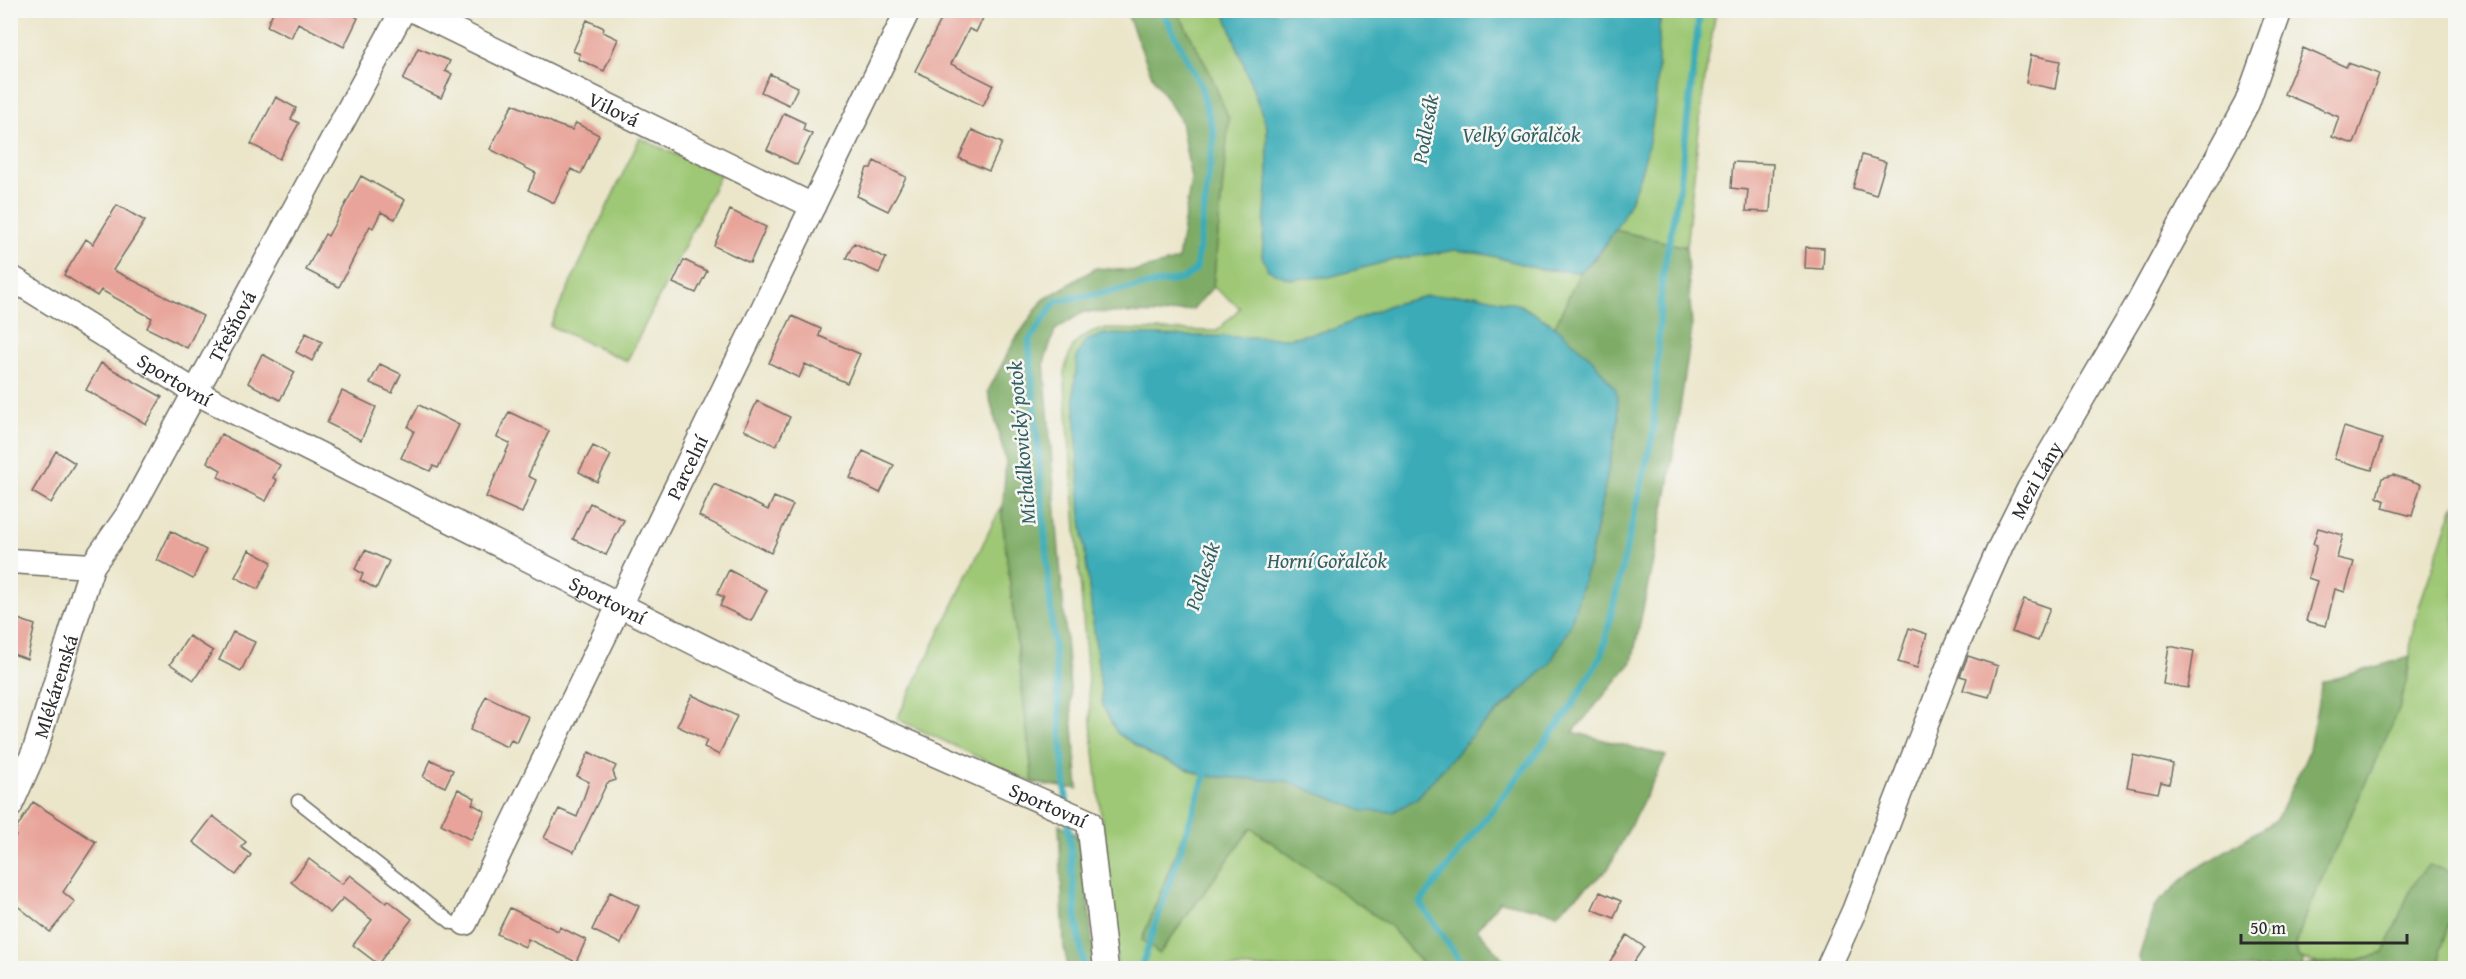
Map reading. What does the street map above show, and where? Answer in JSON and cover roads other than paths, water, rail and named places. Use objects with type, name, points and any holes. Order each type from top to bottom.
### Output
[{"type":"street","name":"Třešňová","points":[[92,566],[130,512],[197,393],[403,10]]},
{"type":"street","name":"Vilová","points":[[413,10],[813,206]]},
{"type":"street","name":"Parcelní","points":[[465,923],[908,10]]},
{"type":"street","name":"Mezi Lány","points":[[1828,969],[1854,910],[1954,652],[2001,545],[2029,489],[2140,300],[2247,103],[2280,10]]},
{"type":"street","name":"Sportovní","points":[[10,277],[197,393],[785,688],[1089,822],[1106,969]]},
{"type":"street","points":[[10,561],[92,566]]},
{"type":"street","name":"Mlékárenská","points":[[10,806],[42,728],[92,566]]},
{"type":"lane","points":[[298,801],[452,923],[465,923]]},
{"type":"water","name":"Velký Gořalčok","points":[[1224,11],[1661,11],[1657,84],[1649,143],[1634,191],[1624,213],[1612,234],[1580,272],[1539,269],[1489,255],[1456,250],[1392,260],[1329,277],[1289,279],[1268,270],[1262,256],[1268,172],[1267,127]]},
{"type":"water","name":"Horní Gořalčok","points":[[1477,295],[1520,305],[1555,326],[1592,359],[1616,390],[1619,418],[1589,563],[1570,626],[1549,665],[1474,733],[1416,799],[1393,812],[1364,811],[1286,781],[1205,776],[1149,754],[1117,733],[1103,707],[1081,517],[1074,391],[1077,356],[1085,341],[1104,334],[1289,338],[1335,329],[1390,305],[1427,296]]},
{"type":"waterway","name":"Michálkovický potok","points":[[1067,808],[1029,341],[1056,301],[1183,279],[1196,269],[1214,135],[1201,86],[1162,10]]},
{"type":"waterway","points":[[1465,968],[1420,903],[1568,712],[1602,654],[1653,434],[1662,279],[1680,184],[1700,10]]},
{"type":"waterway","name":"Podlesák","points":[[1141,968],[1205,776],[1204,768]]},
{"type":"waterway","name":"Michálkovický potok","points":[[1068,819],[1077,924],[1084,968]]}]
